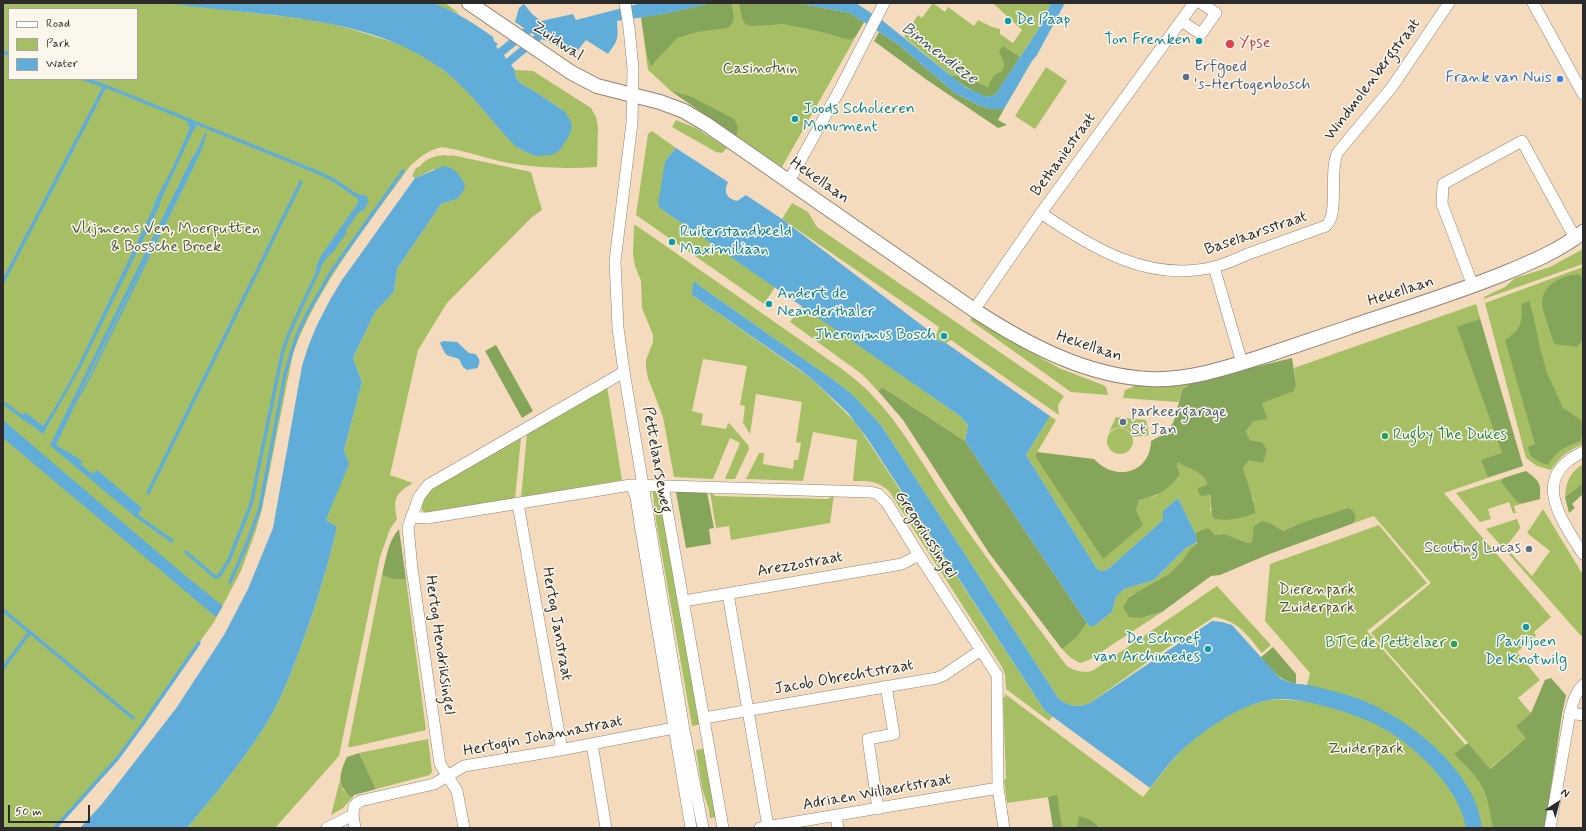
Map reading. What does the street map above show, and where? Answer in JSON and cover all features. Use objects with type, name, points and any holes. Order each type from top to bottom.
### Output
[{"type":"main road","name":"Zuidwal","points":[[469,3],[572,73],[597,86],[633,95]]},
{"type":"main road","name":"Hekellaan","points":[[633,95],[660,102],[684,111],[706,124],[1009,333],[1036,346],[1088,367],[1122,376],[1148,379],[1178,378],[1193,376],[1242,363],[1473,286],[1521,266],[1579,235]]},
{"type":"street","name":"Bethaniestraat","points":[[974,310],[1041,214],[1194,3]]},
{"type":"street","points":[[1182,21],[1200,34],[1216,13],[1202,3]]},
{"type":"street","name":"Windmolenbergstraat","points":[[1326,226],[1331,219],[1333,207],[1334,161],[1336,156],[1392,87],[1449,3]]},
{"type":"street","points":[[1533,3],[1583,94]]},
{"type":"street","name":"Pettelaarseweg","points":[[625,5],[633,68],[633,95],[632,123],[615,261],[618,328],[624,372],[684,730],[703,828]]},
{"type":"street","points":[[789,181],[839,91],[865,37],[883,5]]},
{"type":"street","points":[[1473,286],[1442,204],[1444,184],[1522,141],[1579,235]]},
{"type":"street","name":"Baselaarsstraat","points":[[1041,214],[1099,250],[1120,260],[1169,270],[1193,270],[1214,267],[1326,226]]},
{"type":"street","points":[[1214,267],[1242,363]]},
{"type":"street","name":"Hertog Hendriksingel","points":[[464,828],[457,791],[440,764],[412,569],[408,527],[411,517],[419,497],[428,485],[624,372]]},
{"type":"street","points":[[1583,452],[1568,460],[1561,467],[1555,478],[1553,489],[1555,505],[1583,554]]},
{"type":"street","points":[[411,517],[427,518],[631,485],[644,485]]},
{"type":"street","name":"Pettelaarseweg","points":[[631,485],[636,497],[691,828]]},
{"type":"street","name":"Gregoriussingel","points":[[644,485],[734,489],[870,492],[878,494],[888,503],[919,555],[997,675],[998,788],[1004,828]]},
{"type":"street","name":"Pettelaarseweg","points":[[663,486],[723,828]]},
{"type":"street","name":"Hertog Janstraat","points":[[518,504],[562,750]]},
{"type":"street","name":"Arezzostraat","points":[[684,601],[902,564],[919,555]]},
{"type":"street","points":[[728,594],[748,710],[764,828]]},
{"type":"street","name":"Jacob Obrechtstraat","points":[[704,718],[937,678],[944,675],[981,650]]},
{"type":"street","points":[[1550,828],[1573,700],[1583,685]]},
{"type":"street","points":[[878,809],[868,739],[894,734],[886,686]]},
{"type":"street","points":[[1570,713],[1583,715]]},
{"type":"street","name":"Hertogin Johannastraat","points":[[327,828],[353,811],[360,801],[434,784],[464,766],[562,750],[674,728]]},
{"type":"street","points":[[592,744],[606,828]]},
{"type":"street","name":"Adriaen Willaertstraat","points":[[764,828],[998,788]]},
{"type":"street","points":[[353,811],[355,828]]},
{"type":"street","points":[[836,816],[838,828]]},
{"type":"green space","name":"Vlijmens Ven, Moerputten & Bossche Broek","points":[[3,3],[169,3],[304,19],[351,29],[402,45],[430,60],[460,83],[518,148],[535,156],[564,111],[520,83],[515,76],[515,70],[533,71],[591,108],[596,117],[598,127],[597,167],[535,167],[499,161],[442,147],[428,152],[410,166],[361,233],[330,279],[316,303],[293,353],[262,509],[256,530],[241,571],[214,622],[117,759],[55,828],[3,828]]},
{"type":"green space","points":[[431,3],[445,3],[460,14]]},
{"type":"green space","name":"Casinotuin","points":[[712,3],[797,3],[864,22],[782,167],[671,91],[648,70],[641,17],[664,14]]},
{"type":"green space","points":[[712,3],[731,3],[734,17],[730,26],[727,28],[697,32],[677,38],[651,66],[647,56],[641,17],[664,14]]},
{"type":"green space","points":[[739,3],[797,3],[850,13],[864,22],[855,37],[850,40],[784,24],[752,26],[745,24],[742,18]]},
{"type":"green space","points":[[933,3],[945,12],[948,7],[974,26],[978,20],[1000,29],[1000,34],[1013,43],[1022,30],[993,3],[1051,3],[1038,30],[995,95],[965,87],[904,37],[918,15],[922,18]]},
{"type":"green space","points":[[879,32],[899,45],[955,93],[976,104],[991,109],[1004,109],[998,120],[1007,125],[998,128],[927,80],[874,41]]},
{"type":"green space","points":[[1003,46],[1020,57],[995,95],[987,97],[982,95],[967,88],[949,75],[975,80],[978,83],[988,87],[994,76],[1003,69],[1004,62],[999,51]]},
{"type":"green space","points":[[1046,67],[1067,81],[1035,129],[1015,116]]},
{"type":"green space","points":[[671,91],[692,97],[734,119],[738,127],[736,136]]},
{"type":"green space","points":[[676,120],[696,128],[727,148],[722,153],[716,152],[672,127]]},
{"type":"green space","points":[[652,131],[676,148],[665,161],[660,208],[775,287],[764,304],[636,215],[648,134]]},
{"type":"green space","points":[[444,155],[452,155],[531,172],[542,210],[532,217],[447,303],[418,350],[390,475],[413,483],[402,490],[397,497],[395,506],[397,519],[390,529],[380,557],[339,756],[275,828],[187,828],[251,748],[278,702],[297,658],[311,619],[337,527],[326,520],[348,464],[344,450],[362,382],[353,358],[375,312],[394,292],[397,269],[441,204],[457,199],[434,169],[415,178],[412,176],[416,168],[426,160]]},
{"type":"green space","points":[[792,203],[808,212],[817,227],[1064,396],[1058,405],[1059,415],[951,340],[946,343],[938,341],[936,336],[939,327],[782,219]]},
{"type":"green space","points":[[634,225],[842,369],[869,391],[903,433],[976,543],[1069,667],[1083,672],[1094,670],[1217,586],[1271,645],[1262,653],[1247,635],[1236,625],[1214,617],[1090,703],[1082,706],[1074,706],[1063,702],[1059,699],[881,425],[853,395],[835,381],[697,284],[692,295],[813,380],[856,423],[1045,711],[1053,716],[1049,721],[1006,689],[1005,674],[1002,667],[889,491],[876,483],[853,481],[857,440],[813,432],[803,481],[746,479],[759,453],[764,453],[763,464],[793,469],[794,460],[798,460],[801,443],[796,442],[802,402],[756,394],[750,434],[743,423],[745,406],[740,405],[747,366],[703,359],[692,411],[703,414],[701,425],[726,429],[728,423],[730,424],[748,445],[749,449],[735,479],[725,479],[740,443],[730,438],[713,479],[674,477],[663,417],[648,378],[646,367],[646,360],[653,342],[653,335],[642,308],[641,281],[635,266],[633,254]]},
{"type":"green space","points":[[1583,249],[1583,264],[1484,299],[1484,297],[1505,287],[1515,278],[1550,267]]},
{"type":"green space","points":[[1583,267],[1583,444],[1565,454],[1551,470],[1537,466],[1526,458],[1485,303]]},
{"type":"green space","points":[[1578,274],[1583,278],[1583,340],[1577,347],[1554,344],[1543,310],[1543,295],[1550,285],[1560,279]]},
{"type":"green space","points":[[1529,301],[1547,373],[1563,408],[1581,420],[1583,434],[1580,441],[1562,450],[1548,465],[1539,462],[1530,455],[1528,447],[1535,444],[1505,340],[1514,333],[1520,325],[1522,316],[1521,304]]},
{"type":"green space","points":[[1476,304],[1523,466],[1444,493],[1551,617],[1534,632],[1536,636],[1517,652],[1540,680],[1518,698],[1531,713],[1517,725],[1534,712],[1566,695],[1545,828],[1061,828],[1056,796],[1007,803],[1004,780],[1006,779],[1003,696],[1005,698],[1005,694],[1143,797],[1180,752],[1208,728],[1219,721],[1241,709],[1264,701],[1278,699],[1303,701],[1310,673],[1265,621],[1270,564],[1379,525],[1427,583],[1367,631],[1489,772],[1526,738],[1489,769],[1371,633],[1431,583],[1374,516],[1354,523],[1356,516],[1318,520],[1300,524],[1283,531],[1272,524],[1252,542],[1248,543],[1225,534],[1215,535],[1200,531],[1195,533],[1178,498],[1163,511],[1163,520],[1108,569],[1103,571],[1097,569],[1026,455],[1050,416],[1056,420],[1035,456],[1136,510],[1139,500],[1155,496],[1180,474],[1177,461],[1198,473],[1205,479],[1207,483],[1205,486],[1211,501],[1210,511],[1254,501],[1243,468],[1262,442],[1250,440],[1246,431],[1254,421],[1262,403],[1296,384],[1294,368]]},
{"type":"green space","points":[[802,306],[960,416],[968,425],[965,441],[882,387],[878,391],[863,375],[790,322]]},
{"type":"green space","points":[[973,317],[993,331],[1059,368],[1103,385],[1106,387],[1108,395],[1071,392],[970,320]]},
{"type":"green space","points":[[1480,319],[1523,466],[1488,477],[1481,460],[1502,453],[1457,327]]},
{"type":"green space","points":[[496,345],[533,411],[522,418],[485,351]]},
{"type":"green space","points":[[1292,358],[1296,384],[1294,391],[1262,403],[1267,419],[1254,421],[1246,431],[1250,440],[1262,442],[1267,450],[1263,463],[1249,460],[1243,468],[1252,496],[1255,513],[1234,519],[1214,519],[1210,495],[1201,496],[1198,492],[1198,488],[1205,486],[1207,483],[1205,479],[1198,473],[1178,462],[1177,466],[1180,474],[1176,480],[1162,492],[1139,500],[1136,510],[1143,525],[1103,559],[1035,456],[1037,452],[1094,459],[1102,466],[1112,471],[1130,471],[1145,461],[1149,452],[1151,441],[1167,431],[1171,426],[1176,414],[1182,390],[1193,382]]},
{"type":"green space","points":[[1193,382],[1182,390],[1178,402],[1123,398],[1125,390],[1135,386],[1159,386]]},
{"type":"green space","points":[[607,386],[622,480],[521,498],[527,434]]},
{"type":"green space","points":[[882,387],[965,441],[1087,623],[1077,637],[1062,649],[989,553],[903,420],[878,391]]},
{"type":"green space","points":[[1116,417],[1146,420],[1149,435],[1134,437],[1126,429],[1119,427],[1109,432]]},
{"type":"green space","points":[[1120,428],[1129,432],[1133,441],[1129,450],[1120,454],[1111,450],[1107,441],[1111,432]]},
{"type":"green space","points":[[521,438],[515,499],[426,513],[422,510],[422,502],[424,498],[440,483],[468,465]]},
{"type":"green space","points":[[1583,464],[1583,483],[1565,497],[1566,487],[1572,474]]},
{"type":"green space","points":[[1526,471],[1538,482],[1540,499],[1514,506],[1516,513],[1513,513],[1509,502],[1488,509],[1491,519],[1480,522],[1456,493]]},
{"type":"green space","points":[[1526,471],[1538,482],[1540,499],[1518,503],[1501,482],[1504,478]]},
{"type":"green space","points":[[1583,483],[1583,494],[1572,504],[1575,508],[1569,513],[1565,497]]},
{"type":"green space","points":[[660,484],[702,724],[692,726],[656,521],[652,486]]},
{"type":"green space","points":[[676,492],[707,492],[714,528],[709,529],[711,544],[686,548]]},
{"type":"green space","points":[[710,492],[715,496],[828,499],[834,495],[830,523],[731,540],[729,526],[716,528]]},
{"type":"green space","points":[[1348,508],[1353,511],[1356,516],[1354,523],[1267,555],[1220,575],[1211,576],[1162,612],[1141,618],[1129,617],[1123,607],[1129,597],[1169,574],[1182,561],[1191,548],[1197,543],[1195,533],[1208,528],[1215,535],[1225,534],[1248,543],[1252,542],[1254,526],[1263,521],[1272,524],[1283,531],[1306,521]]},
{"type":"green space","points":[[1543,509],[1583,575],[1583,634],[1581,636],[1507,552],[1508,550],[1532,576],[1550,551],[1527,533]]},
{"type":"green space","points":[[1517,519],[1520,527],[1519,530],[1504,549],[1486,529]]},
{"type":"green space","points":[[399,529],[406,579],[393,579],[382,575],[392,539]]},
{"type":"green space","points":[[1197,542],[1176,568],[1164,578],[1129,596],[1141,618],[1162,612],[1089,660],[1080,663],[1071,658],[1062,649],[1077,637],[1087,623],[1089,626],[1094,626],[1112,612],[1116,597],[1124,589],[1154,580],[1186,548]]},
{"type":"green space","points":[[382,575],[393,579],[406,579],[426,730],[348,747]]},
{"type":"green space","points":[[1273,647],[1296,674],[1296,684],[1280,677],[1260,658]]},
{"type":"green space","points":[[1551,678],[1566,695],[1545,828],[1493,828],[1488,803],[1483,788],[1473,774],[1454,754],[1468,743],[1490,769],[1526,738],[1516,726],[1531,713],[1545,680]]},
{"type":"green space","points":[[428,739],[432,772],[430,775],[376,789],[359,753]]},
{"type":"green space","points":[[706,748],[718,817],[710,818],[702,788],[696,750]]},
{"type":"green space","points":[[359,753],[376,789],[354,795],[352,798],[343,788],[340,779],[347,757]]},
{"type":"green space","points":[[340,780],[343,790],[352,798],[343,808],[331,815]]},
{"type":"green space","points":[[1057,795],[1062,828],[1053,828],[1048,797]]},
{"type":"green space","points":[[1079,816],[1091,820],[1100,828],[1077,828]]},
{"type":"water","points":[[168,3],[431,3],[464,17],[493,37],[494,41],[498,44],[496,46],[498,49],[524,28],[515,22],[519,8],[524,4],[532,14],[541,21],[573,14],[576,20],[642,3],[712,3],[664,14],[617,21],[617,39],[608,54],[586,40],[574,55],[542,39],[511,65],[515,70],[515,76],[520,83],[564,111],[571,121],[572,127],[570,134],[560,150],[552,155],[535,156],[515,146],[462,86],[452,77],[442,69],[412,51],[380,37],[345,27],[274,15]],"holes":[[[531,33],[535,35],[506,59],[504,55]]]},
{"type":"water","points":[[797,3],[856,3],[883,21],[965,87],[987,97],[995,95],[1038,30],[1051,3],[1065,3],[1037,55],[1004,109],[991,109],[976,104],[955,93],[899,45],[850,13]]},
{"type":"water","points":[[189,121],[196,125],[196,128],[194,129],[160,202],[160,205],[81,367],[43,434],[21,417],[25,412],[43,426],[53,411],[77,368],[151,213],[157,197],[171,171],[190,128],[187,124]]},
{"type":"water","points":[[205,133],[207,134],[200,154],[91,377],[74,407],[56,445],[83,461],[80,464],[93,474],[97,470],[142,508],[137,516],[52,445],[90,375],[156,239]]},
{"type":"water","points":[[676,148],[728,182],[726,192],[728,197],[737,201],[746,195],[782,219],[936,336],[938,341],[946,343],[1050,416],[1026,455],[1097,569],[1103,571],[1108,569],[1163,520],[1163,511],[1178,498],[1195,533],[1197,542],[1186,548],[1154,580],[1124,589],[1116,597],[1112,612],[1094,626],[1089,626],[965,441],[968,425],[960,416],[660,208],[658,204],[665,161]]},
{"type":"water","points":[[444,166],[452,168],[459,175],[465,185],[464,190],[457,199],[441,204],[397,269],[394,292],[375,312],[353,358],[362,382],[344,450],[349,464],[326,520],[337,527],[325,574],[311,619],[290,676],[274,711],[241,761],[187,828],[80,828],[102,804],[177,707],[224,635],[248,589],[273,528],[302,366],[317,325],[331,298],[342,280],[415,178]]},
{"type":"water","points":[[352,194],[367,196],[368,202],[364,210],[359,212],[346,230],[347,232],[332,254],[330,254],[318,270],[315,270],[320,257],[358,203],[358,198]]},
{"type":"water","points":[[696,282],[835,381],[853,395],[881,425],[1059,699],[1063,702],[1074,706],[1082,706],[1090,703],[1212,621],[1232,625],[1282,679],[1293,683],[1308,685],[1347,695],[1390,714],[1412,728],[1451,764],[1466,784],[1477,806],[1482,828],[1466,828],[1456,800],[1448,787],[1427,762],[1403,741],[1376,724],[1352,714],[1296,700],[1279,699],[1264,701],[1242,709],[1220,721],[1199,735],[1181,751],[1150,788],[1045,711],[867,438],[848,413],[813,380],[800,370],[692,295],[693,283]]},
{"type":"water","points":[[444,341],[457,342],[469,353],[475,354],[479,361],[477,368],[467,370],[463,367],[459,359],[447,355],[440,343]]},
{"type":"water","points":[[3,420],[182,573],[223,606],[216,617],[3,438]]},
{"type":"waterway","points":[[3,52],[8,54]]},
{"type":"waterway","points":[[87,80],[317,172],[332,179],[357,196]]},
{"type":"waterway","points":[[3,282],[105,86]]},
{"type":"waterway","points":[[172,541],[137,516],[52,445],[195,156]]},
{"type":"waterway","points":[[230,582],[246,546],[260,508],[285,374],[297,335],[308,312],[331,272],[403,171]]},
{"type":"waterway","points":[[148,493],[301,182]]},
{"type":"waterway","points":[[186,552],[215,577],[219,576],[229,560],[251,504],[283,350],[290,331],[320,267]]},
{"type":"waterway","points":[[5,404],[25,419]]},
{"type":"waterway","points":[[3,610],[133,718]]},
{"type":"waterway","points":[[3,668],[30,632]]},
{"type":"waterway","points":[[55,828],[117,759],[199,643]]},
{"type":"place","name":"De Paap","points":[[1008,21]]},
{"type":"place","name":"Ton Frenken","points":[[1199,41]]},
{"type":"place","name":"Ypse","points":[[1230,44]]},
{"type":"place","name":"Erfgoed 's-Hertogenbosch","points":[[1186,77]]},
{"type":"place","name":"Frank van Nuis","points":[[1560,79]]},
{"type":"place","name":"Joods Scholieren Monument","points":[[795,119]]},
{"type":"place","name":"Ruiterstandbeeld Maximiliaan","points":[[672,242]]},
{"type":"place","name":"Andert de Neanderthaler","points":[[769,304]]},
{"type":"place","name":"Jheronimus Bosch","points":[[944,336]]},
{"type":"place","name":"parkeergarage St Jan","points":[[1123,422]]},
{"type":"place","name":"Rugby The Dukes","points":[[1385,436]]},
{"type":"place","name":"Scouting Lucas","points":[[1529,549]]},
{"type":"place","name":"Paviljoen De Knotwilg","points":[[1526,627]]},
{"type":"place","name":"BTC de Pettelaer","points":[[1454,644]]},
{"type":"place","name":"De Schroef van Archimedes","points":[[1208,649]]},
{"type":"water label","name":"Binnendieze","points":[[939,54]]},
{"type":"park label","name":"Dierenpark Zuiderpark","points":[[1317,600]]},
{"type":"park label","name":"Zuiderpark","points":[[1366,750]]}]
